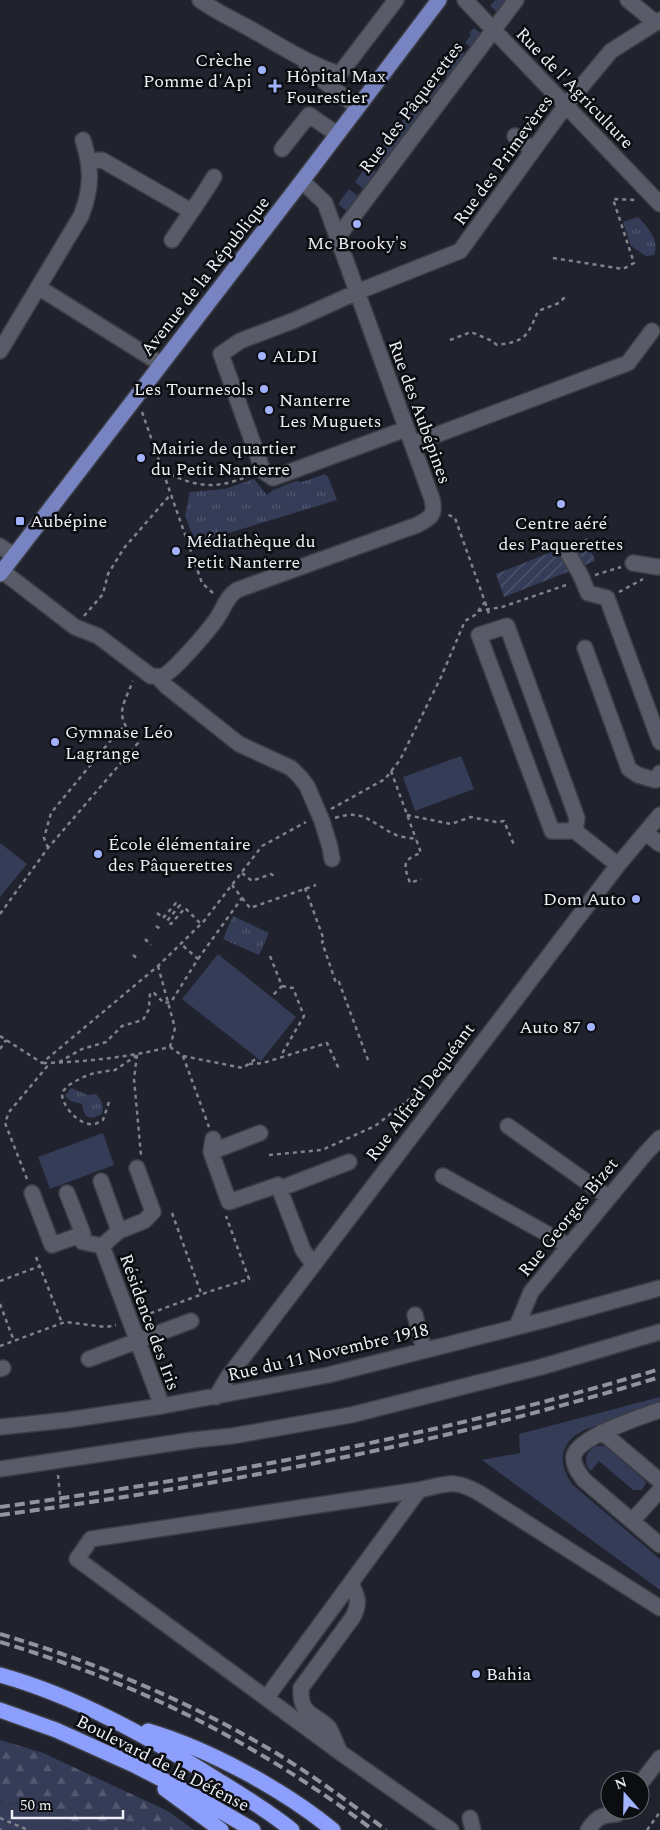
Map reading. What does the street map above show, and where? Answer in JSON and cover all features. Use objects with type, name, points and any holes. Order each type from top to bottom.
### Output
[{"type":"highway","name":"Boulevard de la Défense","points":[[0,1675],[63,1697],[111,1720],[178,1756],[254,1803],[292,1830]]},
{"type":"highway","name":"Boulevard de la Défense","points":[[0,1710],[56,1730],[136,1766],[198,1798],[253,1830]]},
{"type":"highway","points":[[111,1720],[160,1735],[216,1758],[272,1788],[314,1814],[333,1830]]},
{"type":"highway","points":[[136,1766],[221,1830]]},
{"type":"main road","name":"Avenue de la République","points":[[1,573],[439,0]]},
{"type":"street","points":[[200,0],[214,11],[246,26],[302,58],[336,73],[341,72],[396,0]]},
{"type":"street","name":"Rue de l'Agriculture","points":[[465,0],[660,202]]},
{"type":"street","name":"Rue des Pâquerettes","points":[[337,238],[516,0]]},
{"type":"street","points":[[628,0],[658,21]]},
{"type":"street","name":"Rue des Primevères","points":[[262,471],[220,354],[240,342],[460,251],[566,105],[611,51],[658,21]]},
{"type":"street","points":[[302,58],[312,72],[357,107]]},
{"type":"street","points":[[282,149],[309,115],[337,134]]},
{"type":"street","points":[[515,136],[533,150]]},
{"type":"street","points":[[0,350],[82,216],[88,198],[91,178],[89,161],[83,140]]},
{"type":"street","points":[[89,161],[102,160],[191,211]]},
{"type":"street","points":[[172,240],[191,211],[199,203],[214,177]]},
{"type":"street","name":"Rue des Aubépines","points":[[158,677],[164,675],[184,657],[219,616],[230,595],[246,586],[417,525],[430,517],[434,509],[325,203],[302,181]]},
{"type":"street","points":[[38,287],[161,364]]},
{"type":"street","points":[[412,444],[628,364],[652,331]]},
{"type":"street","points":[[262,471],[272,478],[406,428]]},
{"type":"street","points":[[0,546],[14,556]]},
{"type":"street","points":[[568,553],[588,593],[607,598],[660,742]]},
{"type":"street","points":[[632,563],[658,567]]},
{"type":"street","points":[[1,573],[75,627],[98,636],[151,676],[158,677],[166,686],[239,744],[290,768],[307,786],[321,818],[332,858]]},
{"type":"street","points":[[575,831],[577,818],[508,626],[479,635],[552,831],[575,831],[618,866]]},
{"type":"street","points":[[585,648],[629,768],[638,775],[658,779]]},
{"type":"street","name":"Rue Alfred Dequéant","points":[[216,1397],[228,1377],[313,1264],[618,866],[660,815]]},
{"type":"street","points":[[646,833],[660,844]]},
{"type":"street","points":[[508,1126],[608,1198]]},
{"type":"street","points":[[260,1133],[212,1145],[229,1202],[278,1185],[303,1250],[313,1264]]},
{"type":"street","name":"Rue Georges Bizet","points":[[517,1326],[531,1292],[644,1154],[660,1138]]},
{"type":"street","points":[[280,1189],[349,1162]]},
{"type":"street","points":[[102,1246],[120,1231],[144,1221],[154,1212],[139,1165]]},
{"type":"street","points":[[443,1176],[569,1246]]},
{"type":"street","points":[[101,1180],[120,1231]]},
{"type":"street","points":[[32,1193],[52,1245],[83,1234],[67,1193]]},
{"type":"street","name":"Résidence des Iris","points":[[83,1234],[83,1242],[102,1246],[162,1406]]},
{"type":"street","name":"Rue du 11 Novembre 1918","points":[[0,1427],[67,1420],[162,1406],[328,1375],[548,1319],[660,1288]]},
{"type":"street","points":[[415,1315],[424,1350]]},
{"type":"street","points":[[89,1359],[191,1321]]},
{"type":"street","points":[[0,1469],[193,1440],[232,1436],[351,1415],[541,1367],[660,1332]]},
{"type":"street","points":[[660,1410],[602,1432],[584,1442],[577,1449],[574,1456],[574,1463],[584,1480],[660,1545]]},
{"type":"street","points":[[602,1432],[660,1481]]},
{"type":"street","points":[[451,1830],[341,1753],[77,1559],[91,1539],[419,1490],[454,1483],[468,1487],[660,1608]]},
{"type":"street","points":[[267,1697],[419,1490]]},
{"type":"street","points":[[632,1521],[660,1490]]},
{"type":"street","points":[[341,1753],[330,1729],[304,1708],[300,1700],[301,1688],[353,1617],[357,1608],[357,1595],[351,1583]]},
{"type":"street","points":[[312,1671],[331,1661],[335,1640]]},
{"type":"street","points":[[650,1771],[660,1758]]},
{"type":"street","points":[[588,1830],[600,1817]]},
{"type":"path","points":[[553,258],[624,269],[634,263],[613,199],[644,200]]},
{"type":"path","points":[[450,340],[471,332],[497,345],[510,344],[524,338],[529,332],[538,311],[559,303],[566,296]]},
{"type":"path","points":[[136,396],[202,584],[225,603]]},
{"type":"path","points":[[163,470],[187,482],[213,486],[235,482],[262,471]]},
{"type":"path","points":[[75,627],[103,594],[108,574],[124,548],[171,494]]},
{"type":"path","points":[[42,1063],[158,966],[181,944],[201,924],[262,846],[321,818],[385,779],[400,760],[441,677],[465,621],[475,615],[485,602],[455,518],[434,509]]},
{"type":"path","points":[[607,598],[639,582],[658,567]]},
{"type":"path","points":[[0,914],[48,848],[138,743],[125,726],[122,707],[133,681]]},
{"type":"path","points":[[48,848],[44,838],[51,813],[116,734],[125,726]]},
{"type":"path","points":[[392,771],[421,853],[408,860],[405,868],[410,883],[421,879]]},
{"type":"path","points":[[321,818],[329,821],[349,815],[364,816],[396,834],[416,839]]},
{"type":"path","points":[[408,816],[451,824],[471,817],[496,822],[504,821],[514,845]]},
{"type":"path","points":[[242,873],[252,881],[271,874],[276,878]]},
{"type":"path","points":[[232,885],[250,908],[316,885]]},
{"type":"path","points":[[306,888],[324,940],[322,942],[336,983],[339,982],[368,1060]]},
{"type":"path","points":[[57,1063],[82,1049],[106,1042],[122,1026],[143,1020],[149,1009],[150,993],[154,993],[162,1002],[174,999],[198,959],[242,898]]},
{"type":"path","points":[[157,913],[163,918],[176,903],[180,905],[167,921],[171,924],[185,908],[201,924]]},
{"type":"path","points":[[156,926],[162,930]]},
{"type":"path","points":[[145,940],[151,944]]},
{"type":"path","points":[[181,944],[198,959]]},
{"type":"path","points":[[132,955],[139,960]]},
{"type":"path","points":[[270,956],[282,986]]},
{"type":"path","points":[[158,966],[174,1028],[170,1047]]},
{"type":"path","points":[[271,997],[282,986]]},
{"type":"path","points":[[282,986],[293,988],[304,1016],[283,1052],[285,1056]]},
{"type":"path","points":[[0,1036],[42,1063],[138,1055],[170,1047],[183,1056],[243,1068],[257,1058]]},
{"type":"path","points":[[0,1049],[6,1040]]},
{"type":"path","points":[[249,1064],[263,1063],[327,1043],[339,1070]]},
{"type":"path","points":[[109,1102],[103,1120],[96,1124],[89,1124],[78,1118],[62,1102],[62,1092],[80,1078],[94,1073],[115,1070],[138,1055]]},
{"type":"path","points":[[138,1055],[134,1079],[139,1165]]},
{"type":"path","points":[[183,1056],[212,1145]]},
{"type":"path","points":[[32,1193],[5,1123],[9,1112],[50,1063]]},
{"type":"path","points":[[269,1155],[322,1150],[375,1126],[412,1097],[431,1074]]},
{"type":"path","points":[[172,1213],[202,1294]]},
{"type":"path","points":[[36,1257],[62,1323]]},
{"type":"path","points":[[0,1281],[40,1266]]},
{"type":"path","points":[[0,1304],[14,1341]]},
{"type":"path","points":[[56,1461],[61,1506]]},
{"type":"path","points":[[648,1830],[660,1812]]},
{"type":"path","points":[[0,1818],[28,1830]]},
{"type":"green space","points":[[495,0],[509,0],[499,14],[490,6]]},
{"type":"green space","points":[[474,28],[483,35],[473,48],[465,43],[471,35],[469,33]]},
{"type":"green space","points":[[458,48],[467,55],[449,79],[440,72]]},
{"type":"green space","points":[[435,77],[445,85],[427,107],[418,100]]},
{"type":"green space","points":[[414,106],[423,113],[382,165],[373,158]]},
{"type":"green space","points":[[367,165],[379,174],[366,191],[355,182]]},
{"type":"green space","points":[[349,189],[358,196],[347,211],[338,204]]},
{"type":"green space","points":[[638,217],[654,239],[654,255],[646,256],[631,246],[623,222]]},
{"type":"green space","points":[[325,474],[337,500],[196,543],[185,516],[190,492],[225,489],[254,479],[267,495],[273,490],[296,481],[302,482]]},
{"type":"green space","points":[[587,538],[595,561],[504,597],[496,574]]},
{"type":"green space","points":[[461,756],[474,789],[415,811],[403,777]]},
{"type":"green space","points":[[0,843],[27,864],[0,897]]},
{"type":"green space","points":[[233,916],[269,933],[259,955],[223,939]]},
{"type":"green space","points":[[218,954],[296,1017],[261,1061],[182,999]]},
{"type":"green space","points":[[71,1088],[88,1095],[96,1094],[102,1103],[102,1114],[88,1117],[84,1112],[82,1104],[71,1101],[65,1096]]},
{"type":"green space","points":[[103,1133],[114,1165],[50,1189],[38,1157]]},
{"type":"green space","points":[[660,1397],[660,1404],[584,1430],[576,1435],[565,1447],[563,1461],[564,1469],[573,1485],[660,1559],[660,1590],[482,1460],[520,1453],[519,1434]]},
{"type":"green space","points":[[596,1446],[604,1446],[610,1450],[644,1480],[646,1483],[642,1490],[633,1490],[599,1461],[591,1471],[588,1468],[586,1457]]},
{"type":"green space","points":[[0,1740],[43,1753],[168,1811],[194,1830],[72,1830],[67,1822],[25,1804],[7,1803],[0,1800]]},
{"type":"green space","points":[[0,1800],[7,1803],[25,1804],[67,1822],[72,1830],[0,1830]]},
{"type":"railway","points":[[0,1507],[84,1495],[333,1451],[498,1414],[660,1369]]},
{"type":"railway","points":[[0,1515],[167,1490],[333,1460],[498,1422],[660,1377]]},
{"type":"railway","points":[[0,1634],[105,1670],[206,1715],[286,1759],[330,1788],[386,1830]]},
{"type":"railway","points":[[0,1642],[100,1676],[195,1719],[241,1743],[286,1770],[373,1830]]},
{"type":"place","name":"Crèche Pomme d'Api","points":[[262,70]]},
{"type":"place","name":"Hôpital Max Fourestier","points":[[275,86]]},
{"type":"place","name":"Mc Brooky's","points":[[357,224]]},
{"type":"place","name":"ALDI","points":[[262,356]]},
{"type":"place","name":"Les Tournesols","points":[[264,389]]},
{"type":"place","name":"Nanterre Les Muguets","points":[[269,410]]},
{"type":"place","name":"Mairie de quartier du Petit Nanterre","points":[[141,458]]},
{"type":"place","name":"Centre aéré des Paquerettes","points":[[561,504]]},
{"type":"place","name":"Aubépine","points":[[20,521]]},
{"type":"place","name":"Médiathèque du Petit Nanterre","points":[[176,551]]},
{"type":"place","name":"Gymnase Léo Lagrange","points":[[55,742]]},
{"type":"place","name":"École élémentaire des Pâquerettes","points":[[98,854]]},
{"type":"place","name":"Dom Auto","points":[[636,899]]},
{"type":"place","name":"Auto 87","points":[[591,1027]]},
{"type":"place","name":"Bahia","points":[[476,1674]]}]
